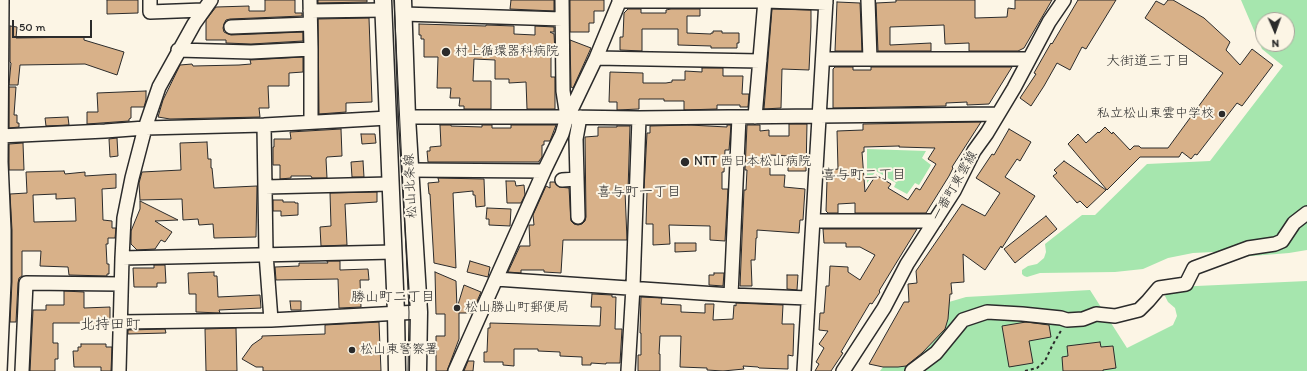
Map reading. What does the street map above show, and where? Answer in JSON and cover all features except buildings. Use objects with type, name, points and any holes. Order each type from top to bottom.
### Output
[{"type":"main road","name":"松山北条線","points":[[384,5],[387,56],[390,184],[394,252],[397,371]]},
{"type":"main road","name":"松山北条線","points":[[403,7],[407,117],[419,312],[418,371]]},
{"type":"street","points":[[0,371],[4,282],[4,230],[1,162],[2,0]]},
{"type":"street","points":[[150,0],[150,12],[207,5]]},
{"type":"street","points":[[562,0],[563,91],[573,117]]},
{"type":"street","points":[[868,0],[870,59]]},
{"type":"street","name":"一番町東雲線","points":[[843,371],[884,308],[907,264],[954,191],[974,151],[988,133],[1049,22],[1064,0]]},
{"type":"street","points":[[578,217],[576,139],[573,106],[596,58],[620,1],[826,2],[804,371]]},
{"type":"street","points":[[755,117],[765,1]]},
{"type":"street","points":[[119,371],[120,284],[124,218],[132,178],[145,128],[159,88],[178,50],[207,5]]},
{"type":"street","points":[[311,122],[310,5],[384,5]]},
{"type":"street","points":[[403,7],[562,19]]},
{"type":"street","points":[[231,26],[310,24]]},
{"type":"street","points":[[178,50],[251,52],[311,50]]},
{"type":"street","points":[[596,58],[760,61]]},
{"type":"street","points":[[823,59],[1029,59]]},
{"type":"street","points":[[407,117],[639,118],[998,114]]},
{"type":"street","points":[[455,371],[544,171],[562,134],[573,117]]},
{"type":"street","points":[[731,295],[739,117]]},
{"type":"street","points":[[1,136],[105,132],[145,128],[264,125],[388,118]]},
{"type":"street","points":[[628,371],[633,288],[639,118]]},
{"type":"street","points":[[264,125],[266,254],[271,320]]},
{"type":"street","points":[[410,170],[544,171]]},
{"type":"street","points":[[562,180],[577,179]]},
{"type":"street","points":[[265,187],[390,184]]},
{"type":"street","points":[[912,371],[936,353],[963,320],[987,312],[1022,314],[1067,320],[1083,318],[1096,314],[1115,316],[1139,310],[1148,302],[1159,288],[1186,284],[1194,268],[1248,248],[1275,244],[1282,241],[1294,223],[1307,213]]},
{"type":"street","points":[[813,221],[935,221]]},
{"type":"street","points":[[122,258],[394,252]]},
{"type":"street","points":[[496,279],[731,295],[808,298]]},
{"type":"street","points":[[4,282],[120,284]]},
{"type":"street","points":[[22,371],[26,283]]},
{"type":"street","points":[[120,322],[271,320],[419,312]]},
{"type":"path","points":[[1025,371],[1037,368],[1045,361],[1067,320]]},
{"type":"green space","points":[[1241,0],[1307,0],[1307,250],[1227,258],[1213,252],[1193,253],[1168,258],[1143,269],[1115,272],[1040,273],[1027,277],[1022,274],[1022,270],[1028,266],[1037,264],[1044,258],[1046,252],[1045,244],[1082,215],[1095,215],[1147,164],[1210,161],[1283,66],[1266,52],[1295,52],[1295,12],[1255,12],[1255,33]]},
{"type":"green space","points":[[867,149],[926,151],[922,158],[931,165],[919,185],[915,183],[907,194],[894,187],[896,183],[876,171],[867,183]]},
{"type":"green space","points":[[1307,281],[1307,371],[880,371],[883,367],[912,365],[945,329],[948,319],[949,302],[966,297],[1090,290],[1127,348],[1173,325],[1177,316],[1175,308],[1168,302],[1165,296],[1169,290],[1174,287]]},
{"type":"tram line","points":[[394,0],[409,312],[408,371]]},
{"type":"place","name":"村上循環器科病院","points":[[446,52]]},
{"type":"place","name":"私立松山東雲中学校","points":[[1222,114]]},
{"type":"place","name":"NTT 西日本松山病院","points":[[685,162]]},
{"type":"place","name":"松山勝山町郵便局","points":[[457,308]]},
{"type":"place","name":"松山東警察署","points":[[352,350]]},
{"type":"district","name":"大街道三丁目","points":[[1148,61]]},
{"type":"district","name":"喜与町二丁目","points":[[864,175]]},
{"type":"district","name":"喜与町一丁目","points":[[639,192]]},
{"type":"district","name":"勝山町二丁目","points":[[393,297]]},
{"type":"district","name":"北持田町","points":[[110,325]]}]
